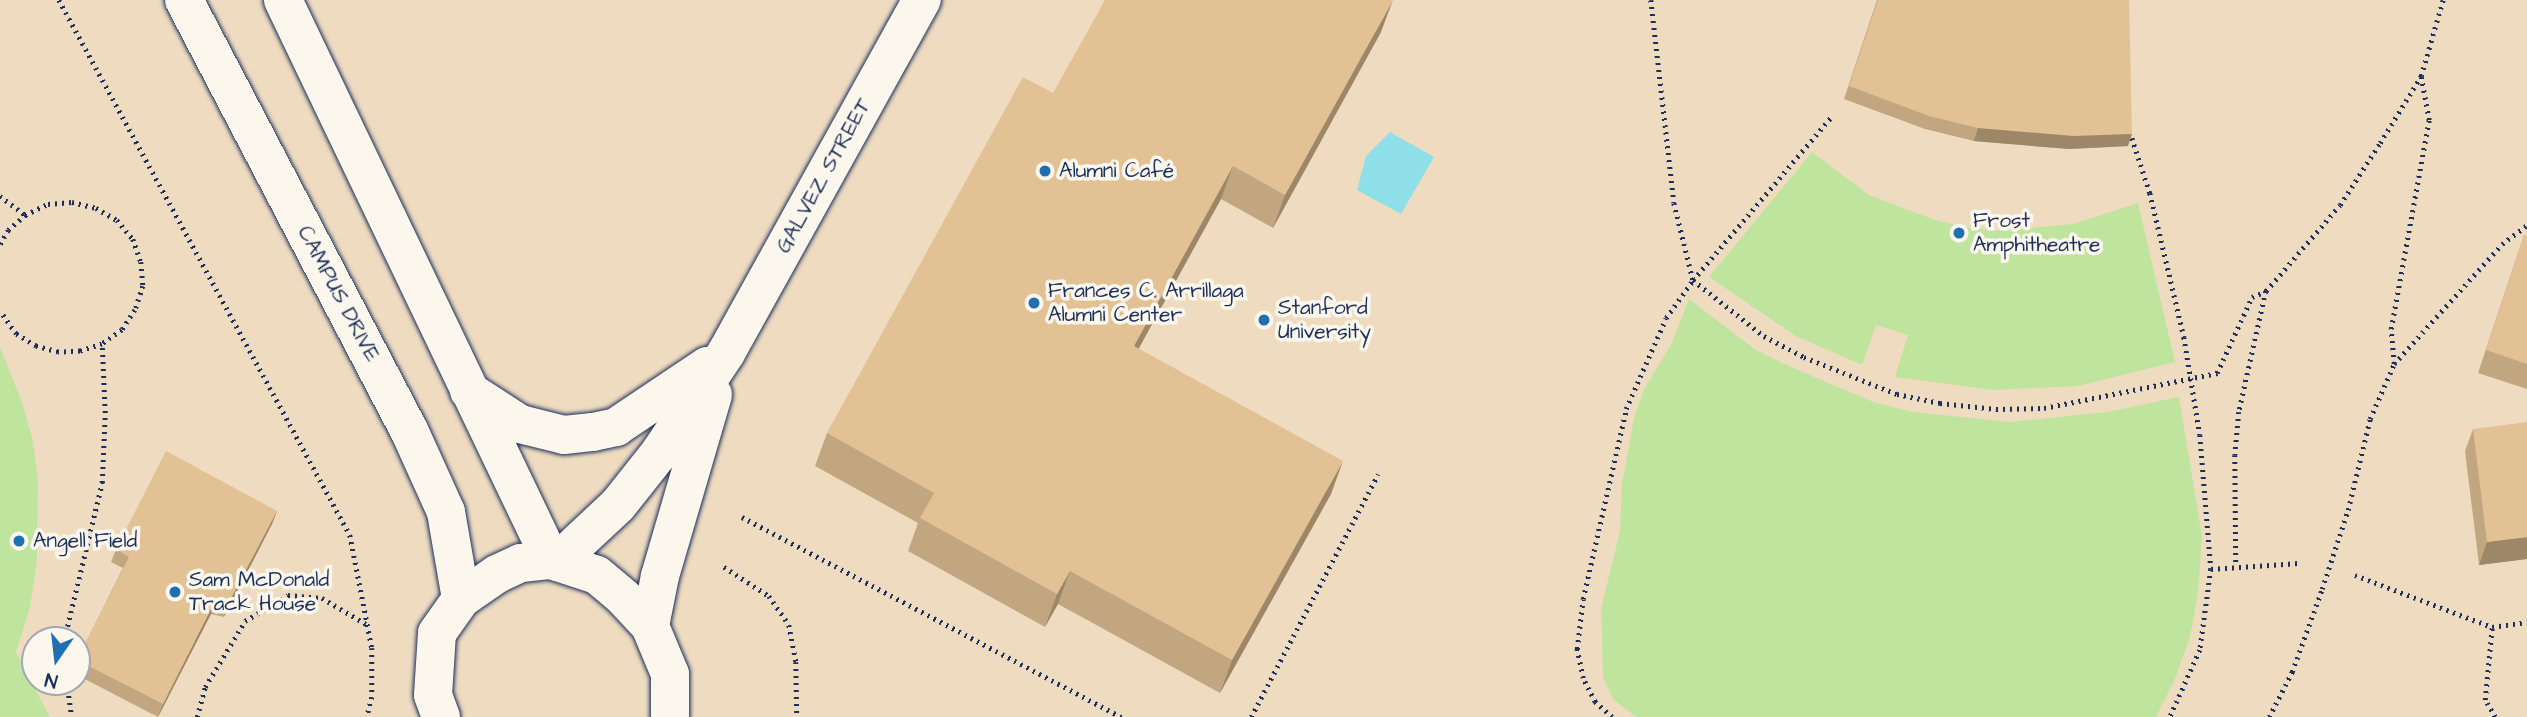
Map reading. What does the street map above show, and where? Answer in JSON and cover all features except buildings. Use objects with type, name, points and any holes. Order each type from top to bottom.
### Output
[{"type":"street","name":"CAMPUS DRIVE","points":[[184,0],[409,430],[446,512],[461,599]]},
{"type":"street","points":[[283,0],[468,391],[554,561]]},
{"type":"street","name":"GALVEZ STREET","points":[[554,561],[618,505],[660,452],[726,353],[922,0]]},
{"type":"street","points":[[468,391],[520,424],[564,435],[593,432],[616,427],[726,353]]},
{"type":"street","name":"GALVEZ STREET","points":[[650,626],[660,576],[691,464],[726,353]]},
{"type":"street","points":[[441,717],[433,695],[437,634],[461,599],[497,574],[521,563],[554,561],[597,575],[624,598],[650,626],[670,674],[670,717]]},
{"type":"path","points":[[60,0],[330,492],[350,535],[372,648],[372,685],[367,717]]},
{"type":"path","points":[[1651,0],[1674,203],[1693,280],[1763,336],[1804,357],[1897,394],[1940,403],[1996,409],[2044,408],[2217,373],[2252,297],[2266,291],[2340,205],[2421,76],[2442,0]]},
{"type":"path","points":[[2393,364],[2391,328],[2429,120],[2421,76]]},
{"type":"path","points":[[1612,717],[1595,702],[1583,678],[1577,649],[1583,599],[1626,409],[1667,318],[1693,280],[1833,115]]},
{"type":"path","points":[[2132,138],[2163,245],[2190,378],[2200,435],[2211,569],[2200,650],[2170,717]]},
{"type":"path","points":[[0,196],[25,215]]},
{"type":"path","points":[[0,244],[8,230],[25,215],[48,204],[72,202],[96,208],[117,220],[133,239],[141,262],[143,286],[135,310],[122,330],[102,344],[80,351],[58,352],[36,346],[16,334],[0,311]]},
{"type":"path","points":[[2269,717],[2292,672],[2322,589],[2348,510],[2370,419],[2393,364],[2502,244],[2527,225]]},
{"type":"path","points":[[2236,566],[2235,455],[2239,412],[2266,291]]},
{"type":"path","points":[[67,626],[102,483],[105,413],[102,344]]},
{"type":"path","points":[[1251,717],[1378,474]]},
{"type":"path","points":[[742,517],[1122,717]]},
{"type":"path","points":[[2211,569],[2298,564]]},
{"type":"path","points":[[724,567],[769,596],[789,625],[796,662],[797,717]]},
{"type":"path","points":[[2355,575],[2492,627],[2527,622]]},
{"type":"path","points":[[197,717],[205,687],[245,621],[288,595],[322,598],[367,624]]},
{"type":"path","points":[[2492,627],[2485,700],[2495,717]]},
{"type":"path","points":[[69,696],[72,717]]},
{"type":"shaded area","name":"Stanford University","points":[[0,0],[2527,0],[2527,717],[0,717]]},
{"type":"green space","points":[[1812,152],[1869,195],[1935,220],[1966,227],[2002,231],[2073,224],[2138,203],[2175,362],[2078,386],[1993,390],[1895,377],[1908,335],[1876,325],[1862,365],[1796,336],[1709,277]]},
{"type":"green space","points":[[1689,299],[1756,350],[1873,402],[1913,412],[2010,422],[2107,412],[2179,397],[2202,536],[2198,592],[2190,637],[2175,679],[2156,717],[1636,717],[1613,699],[1603,677],[1601,609],[1620,531],[1622,484],[1634,418],[1644,389],[1671,345]]},
{"type":"green space","name":"Angell Field","points":[[0,347],[23,405],[33,442],[38,481],[37,560],[30,607],[24,626],[21,626],[16,652],[21,662],[21,696],[39,696],[50,717],[0,717]]},
{"type":"water","points":[[1390,132],[1434,157],[1401,214],[1357,190],[1366,156]]},
{"type":"place","name":"Alumni Café","points":[[1045,171]]},
{"type":"place","name":"Frost Amphitheatre","points":[[1959,233]]},
{"type":"place","name":"Frances C. Arrillaga Alumni Center","points":[[1034,303]]},
{"type":"place","name":"Stanford University","points":[[1264,320]]},
{"type":"place","name":"Angell Field","points":[[19,541]]},
{"type":"place","name":"Sam McDonald Track House","points":[[175,592]]}]
